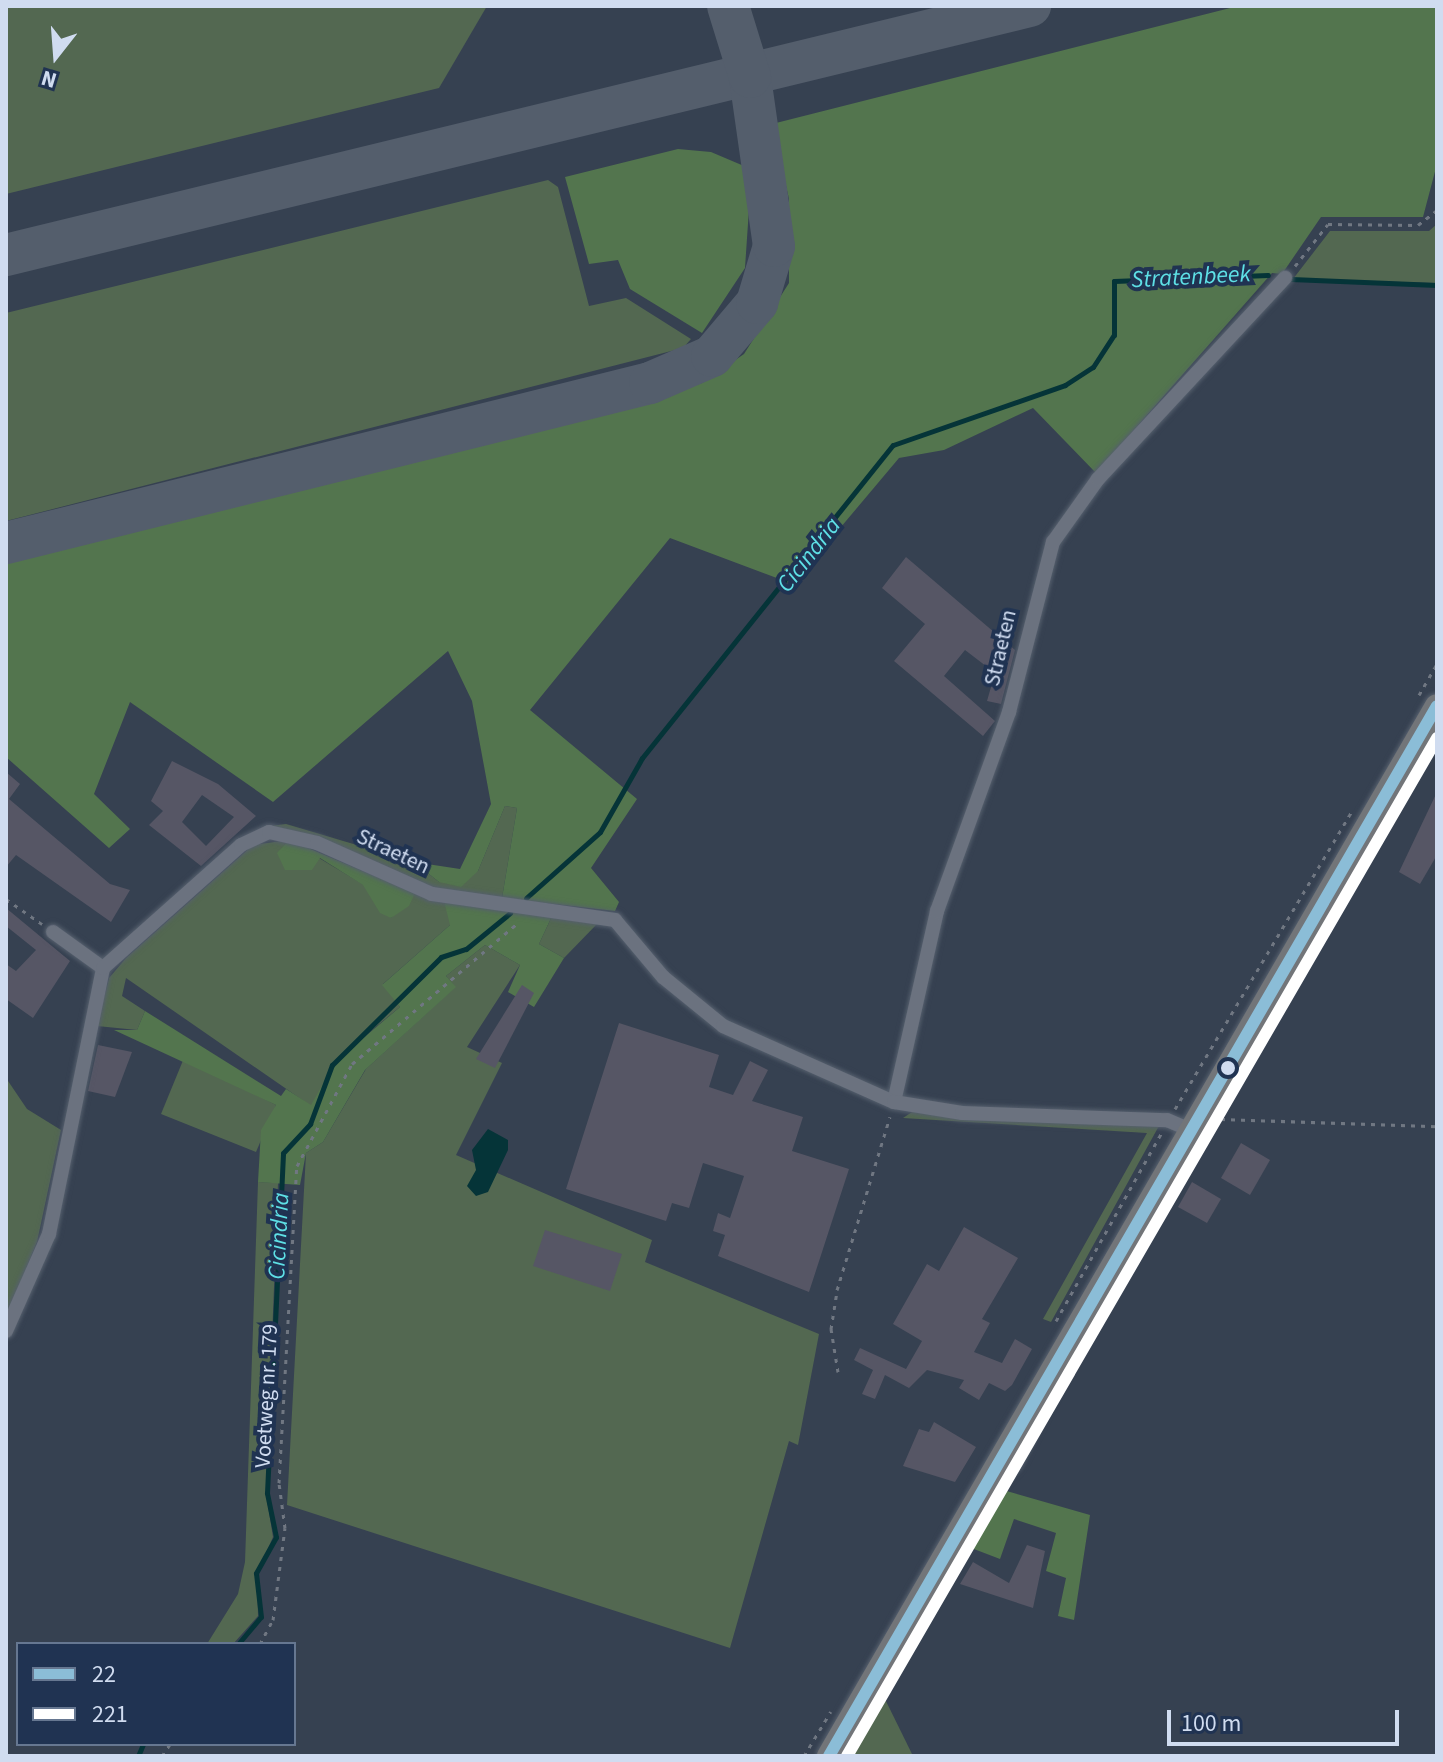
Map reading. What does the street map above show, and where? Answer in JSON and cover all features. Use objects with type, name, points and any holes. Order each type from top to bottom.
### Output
[{"type":"main road","points":[[829,1756],[1437,706]]},
{"type":"street","name":"Straeten","points":[[894,1102],[937,911],[1009,712],[1053,542],[1098,479],[1255,302],[1285,278]]},
{"type":"street","name":"Straeten","points":[[103,968],[241,845],[269,832],[317,843],[416,889],[615,920],[663,977],[723,1026],[894,1102],[962,1113],[1196,1120]]},
{"type":"street","points":[[6,1331],[49,1234],[103,968],[53,932]]},
{"type":"path","points":[[1285,278],[1328,224],[1418,225],[1437,210]]},
{"type":"path","points":[[6,899],[53,932]]},
{"type":"path","name":"Voetweg nr. 179","points":[[261,1642],[273,1620],[285,1528],[279,1483],[297,1166],[352,1064],[533,908]]},
{"type":"path","points":[[838,1372],[831,1329],[837,1290],[894,1102]]},
{"type":"path","points":[[1196,1120],[1437,1126]]},
{"type":"shaded area","points":[[6,6],[487,6],[439,88],[6,194]]},
{"type":"shaded area","points":[[548,180],[558,187],[589,306],[626,298],[691,339],[683,348],[6,521],[6,313]]},
{"type":"shaded area","points":[[1437,224],[1437,283],[1293,279],[1330,231],[1429,231]]},
{"type":"shaded area","points":[[505,806],[517,808],[502,898],[441,890],[270,826],[286,824],[414,862],[439,882],[478,871]]},
{"type":"shaded area","points":[[289,840],[364,885],[391,918],[415,893],[444,901],[450,917],[450,925],[383,984],[400,1007],[357,1042],[311,1106],[126,978],[122,996],[145,1011],[137,1030],[97,1026],[109,978],[126,958],[253,845]]},
{"type":"shaded area","points":[[552,916],[598,923],[564,958],[539,944]]},
{"type":"shaded area","points":[[485,945],[520,965],[467,1047],[502,1063],[456,1155],[652,1240],[645,1262],[819,1334],[798,1445],[789,1441],[730,1648],[287,1505],[306,1153],[323,1142],[366,1069],[455,987],[446,976]]},
{"type":"shaded area","points":[[184,1058],[276,1105],[256,1152],[161,1114]]},
{"type":"shaded area","points":[[6,1078],[27,1109],[61,1130],[37,1242],[6,1317]]},
{"type":"shaded area","points":[[912,1112],[1160,1124],[1051,1322],[1043,1319],[1147,1133],[903,1118]]},
{"type":"shaded area","points":[[488,1129],[508,1140],[508,1150],[488,1192],[476,1196],[467,1186],[476,1170],[472,1150]]},
{"type":"shaded area","points":[[258,1182],[278,1183],[266,1494],[273,1537],[257,1573],[258,1616],[235,1642],[208,1642],[238,1594],[245,1562]]},
{"type":"shaded area","points":[[881,1691],[913,1756],[844,1756]]},
{"type":"green space","points":[[1238,6],[1437,6],[1437,164],[1423,217],[1321,217],[1282,274],[1272,273],[1096,473],[1033,408],[944,450],[899,458],[793,584],[670,538],[530,710],[637,799],[591,868],[619,902],[615,911],[502,898],[517,808],[505,806],[478,871],[461,887],[439,882],[414,862],[460,869],[491,804],[472,701],[448,651],[273,802],[130,702],[94,794],[130,829],[109,848],[6,757],[6,559],[702,383],[744,354],[789,283],[789,199],[772,124]]},
{"type":"green space","points":[[678,149],[711,152],[744,166],[750,194],[745,268],[702,333],[630,289],[618,260],[589,264],[565,177]]},
{"type":"green space","points":[[289,840],[415,893],[409,906],[391,918],[380,913],[363,885],[320,858],[312,870],[285,870],[277,853]]},
{"type":"green space","points":[[444,901],[552,916],[539,944],[564,958],[534,1007],[508,992],[520,965],[485,945],[446,976],[456,987],[365,1070],[323,1142],[306,1153],[300,1185],[258,1182],[261,1130],[276,1105],[114,1030],[137,1030],[145,1011],[281,1096],[286,1089],[311,1105],[336,1061],[400,1007],[382,985],[450,925]]},
{"type":"green space","points":[[1003,1490],[1090,1515],[1074,1620],[1058,1616],[1066,1578],[1046,1571],[1056,1533],[1014,1519],[1000,1559],[966,1546]]},
{"type":"building","points":[[906,557],[1015,650],[1001,704],[987,701],[995,673],[965,650],[944,676],[995,721],[983,736],[894,661],[925,624],[882,588]]},
{"type":"building","points":[[172,761],[218,784],[256,816],[201,866],[149,825],[163,811],[151,801]],"holes":[[[202,795],[234,817],[206,846],[182,822]]]},
{"type":"building","points":[[6,772],[20,784],[9,799],[110,884],[130,890],[111,922],[16,855],[6,867]]},
{"type":"building","points":[[1437,792],[1437,855],[1420,884],[1399,872]]},
{"type":"building","points":[[6,908],[70,961],[33,1018],[6,999],[6,964],[16,971],[36,950],[6,926]]},
{"type":"building","points":[[522,985],[534,993],[495,1068],[476,1059]]},
{"type":"building","points":[[619,1023],[719,1055],[709,1087],[733,1095],[750,1061],[768,1070],[752,1101],[803,1117],[792,1151],[849,1169],[809,1292],[718,1256],[725,1235],[713,1231],[718,1213],[730,1218],[744,1176],[703,1163],[689,1208],[672,1203],[666,1221],[566,1189]]},
{"type":"building","points":[[98,1045],[132,1052],[115,1097],[88,1091]]},
{"type":"building","points":[[1241,1143],[1270,1160],[1250,1195],[1221,1178]]},
{"type":"building","points":[[1192,1182],[1221,1199],[1207,1223],[1178,1207]]},
{"type":"building","points":[[964,1227],[1018,1258],[982,1319],[990,1323],[974,1352],[1002,1363],[1015,1339],[1032,1349],[1012,1385],[1005,1391],[989,1383],[979,1400],[959,1388],[964,1380],[927,1370],[909,1388],[885,1375],[875,1399],[862,1394],[873,1370],[854,1360],[860,1348],[906,1369],[922,1341],[893,1324],[927,1264],[939,1271]]},
{"type":"building","points":[[545,1230],[622,1254],[610,1291],[533,1266]]},
{"type":"building","points":[[934,1422],[976,1447],[955,1482],[903,1466],[919,1429],[929,1432]]},
{"type":"building","points":[[1027,1545],[1045,1551],[1033,1608],[960,1584],[973,1562],[1009,1583]]},
{"type":"waterway","name":"Cicindria","points":[[526,898],[600,832],[642,758],[893,445],[1065,385],[1093,367],[1114,335],[1114,281],[1268,275]]},
{"type":"waterway","name":"Stratenbeek","points":[[1291,279],[1437,285]]},
{"type":"waterway","name":"Cicindria","points":[[240,1642],[261,1617],[256,1573],[276,1537],[267,1493],[283,1153],[310,1124],[332,1065],[441,957],[466,949],[510,913]]},
{"type":"waterway","name":"Cicindria","points":[[138,1756],[142,1746]]},
{"type":"taxiway","points":[[6,543],[650,383],[712,356],[757,303],[774,246],[750,77],[728,6]]},
{"type":"taxiway","points":[[6,255],[1030,6]]},
{"type":"transit line","name":"22","points":[[829,1756],[1437,706]]},
{"type":"transit line","name":"221","points":[[847,1756],[1437,738]]}]
